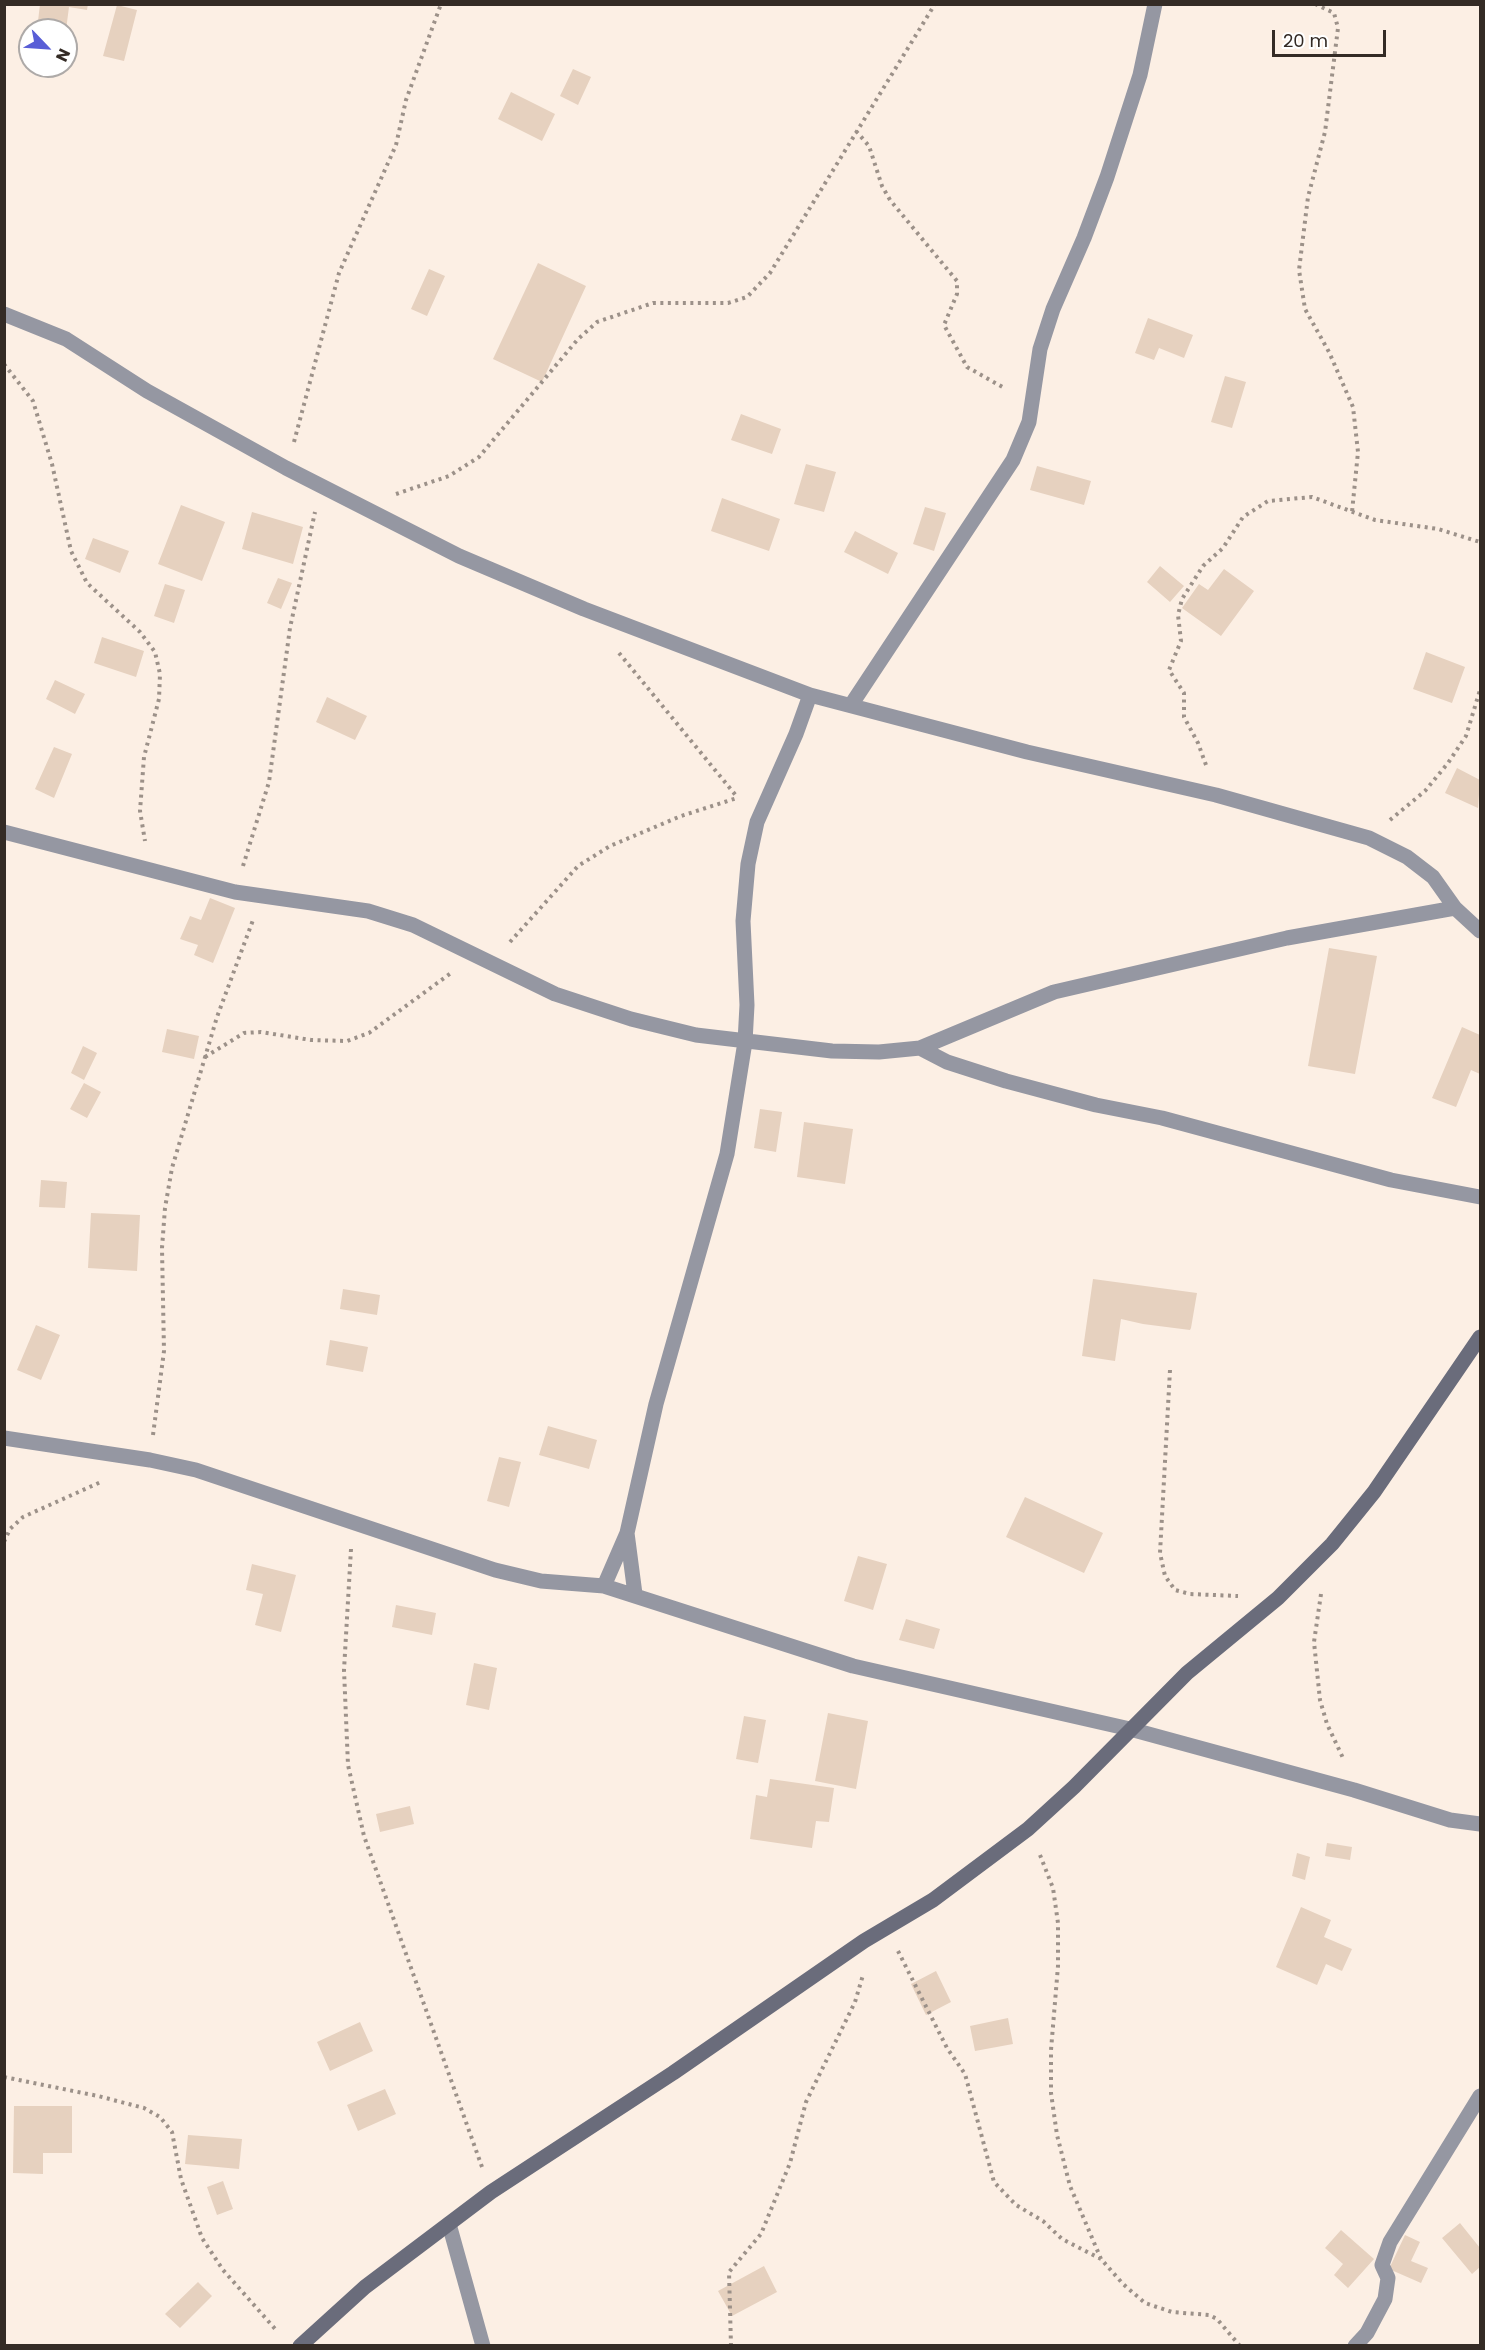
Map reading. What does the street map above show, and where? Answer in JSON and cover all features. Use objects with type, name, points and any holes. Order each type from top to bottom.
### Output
[{"type":"street","points":[[851,705],[1013,460],[1029,422],[1040,349],[1053,309],[1084,238],[1107,177],[1140,75],[1155,4]]},
{"type":"street","points":[[4,314],[66,339],[147,391],[286,468],[459,556],[573,605],[810,695],[1027,752],[1216,795],[1369,838],[1407,857],[1433,878],[1455,908],[1480,931]]},
{"type":"street","points":[[604,1586],[627,1533],[656,1404],[727,1154],[745,1042],[747,1005],[742,921],[748,864],[758,822],[796,734],[810,695]]},
{"type":"street","points":[[4,832],[235,892],[368,911],[413,925],[555,994],[592,1007],[696,1035],[832,1051],[879,1052],[920,1048],[1006,1011],[1065,990],[1287,938],[1455,908]]},
{"type":"street","points":[[920,1048],[948,1062],[1006,1081],[1096,1105],[1162,1118],[1391,1180],[1480,1197]]},
{"type":"street","points":[[300,2346],[365,2287],[491,2192],[673,2073],[864,1941],[933,1900],[1028,1829],[1074,1787],[1187,1672],[1278,1598],[1332,1544],[1374,1492],[1480,1337]]},
{"type":"street","points":[[4,1438],[150,1460],[195,1470],[495,1570],[541,1581],[604,1586],[635,1594],[853,1666],[1130,1729],[1354,1790],[1450,1820],[1480,1824]]},
{"type":"street","points":[[627,1533],[635,1594]]},
{"type":"street","points":[[1355,2346],[1367,2333],[1385,2299],[1388,2278],[1382,2265],[1390,2242],[1480,2096]]},
{"type":"street","points":[[449,2224],[483,2346]]},
{"type":"path","points":[[286,468],[339,273],[396,145],[406,100],[441,4]]},
{"type":"path","points":[[361,506],[449,476],[479,457],[579,339],[597,322],[653,303],[728,303],[747,297],[770,273],[935,4]]},
{"type":"path","points":[[1316,4],[1334,13],[1338,28],[1325,132],[1308,197],[1299,270],[1305,309],[1329,352],[1353,407],[1358,452],[1352,512]]},
{"type":"path","points":[[856,131],[869,146],[882,186],[890,200],[957,281],[957,294],[944,325],[968,367],[1011,393],[1029,422]]},
{"type":"path","points":[[4,364],[33,401],[52,464],[71,551],[87,583],[140,632],[155,652],[160,674],[159,699],[144,757],[140,811],[149,869]]},
{"type":"path","points":[[235,892],[269,782],[290,628],[303,560],[322,486]]},
{"type":"path","points":[[1216,795],[1198,743],[1184,717],[1184,693],[1170,670],[1181,641],[1179,615],[1182,599],[1203,566],[1223,548],[1243,517],[1268,501],[1312,497],[1375,520],[1438,529],[1480,542]]},
{"type":"path","points":[[612,645],[758,822]]},
{"type":"path","points":[[1369,838],[1425,791],[1448,763],[1466,736],[1480,690]]},
{"type":"path","points":[[205,1058],[244,1033],[261,1032],[311,1040],[347,1041],[369,1033],[452,972],[502,949],[520,934],[546,900],[578,866],[610,846],[640,833],[681,816],[738,798]]},
{"type":"path","points":[[150,1460],[164,1351],[162,1248],[165,1208],[172,1168],[221,1006],[263,897]]},
{"type":"path","points":[[1170,1370],[1160,1553],[1165,1576],[1175,1590],[1190,1594],[1278,1598]]},
{"type":"path","points":[[4,1542],[10,1529],[23,1518],[108,1479]]},
{"type":"path","points":[[352,1524],[344,1670],[348,1765],[364,1836],[491,2192]]},
{"type":"path","points":[[1332,1544],[1316,1619],[1314,1642],[1320,1700],[1326,1724],[1354,1790]]},
{"type":"path","points":[[1028,1829],[1053,1888],[1058,1923],[1058,1966],[1051,2050],[1052,2093],[1057,2135],[1070,2186],[1101,2259],[1123,2284],[1145,2303],[1172,2312],[1209,2315],[1217,2319],[1240,2346]]},
{"type":"path","points":[[886,1927],[947,2048],[965,2074],[994,2182],[1016,2205],[1043,2222],[1062,2239],[1101,2259]]},
{"type":"path","points":[[731,2346],[729,2272],[761,2234],[790,2163],[806,2103],[855,2002],[863,1977],[864,1941]]},
{"type":"path","points":[[4,2078],[98,2096],[144,2108],[160,2117],[172,2132],[181,2179],[202,2238],[223,2270],[285,2338]]},
{"type":"building","points":[[40,4],[88,4],[87,10],[69,7],[68,18],[38,18]]},
{"type":"building","points":[[117,5],[137,10],[124,61],[103,56]]},
{"type":"building","points":[[573,69],[591,77],[578,105],[560,96]]},
{"type":"building","points":[[511,92],[555,114],[542,141],[498,119]]},
{"type":"building","points":[[538,263],[586,286],[542,382],[493,359]]},
{"type":"building","points":[[429,269],[445,276],[427,316],[411,309]]},
{"type":"building","points":[[1148,318],[1193,335],[1184,358],[1159,348],[1154,360],[1135,353]]},
{"type":"building","points":[[1225,376],[1246,382],[1232,428],[1211,422]]},
{"type":"building","points":[[741,414],[781,429],[772,454],[731,440]]},
{"type":"building","points":[[806,464],[836,472],[824,512],[794,504]]},
{"type":"building","points":[[1037,466],[1091,481],[1084,505],[1030,490]]},
{"type":"building","points":[[722,498],[780,519],[769,551],[711,531]]},
{"type":"building","points":[[181,505],[225,522],[202,581],[158,564]]},
{"type":"building","points":[[925,507],[946,513],[934,551],[913,544]]},
{"type":"building","points":[[252,512],[303,527],[293,564],[242,549]]},
{"type":"building","points":[[855,531],[898,553],[888,574],[844,552]]},
{"type":"building","points":[[93,538],[129,551],[120,573],[85,559]]},
{"type":"building","points":[[1160,566],[1184,586],[1170,602],[1147,582]]},
{"type":"building","points":[[1224,569],[1254,591],[1221,636],[1182,608],[1199,584],[1208,590]]},
{"type":"building","points":[[278,578],[292,583],[281,609],[267,603]]},
{"type":"building","points":[[165,584],[185,590],[174,623],[154,616]]},
{"type":"building","points":[[102,637],[144,651],[136,677],[94,663]]},
{"type":"building","points":[[1426,652],[1465,667],[1452,703],[1413,689]]},
{"type":"building","points":[[55,680],[85,694],[75,714],[46,699]]},
{"type":"building","points":[[327,697],[367,716],[355,740],[316,722]]},
{"type":"building","points":[[54,747],[72,754],[54,798],[35,789]]},
{"type":"building","points":[[1457,768],[1480,780],[1478,808],[1445,793]]},
{"type":"building","points":[[210,898],[235,908],[213,963],[194,955],[198,945],[180,939],[190,916],[201,920]]},
{"type":"building","points":[[1329,948],[1377,956],[1355,1074],[1308,1066]]},
{"type":"building","points":[[1462,1027],[1480,1035],[1480,1074],[1471,1070],[1456,1107],[1432,1098]]},
{"type":"building","points":[[167,1029],[199,1036],[194,1059],[162,1052]]},
{"type":"building","points":[[83,1046],[97,1053],[84,1080],[71,1073]]},
{"type":"building","points":[[84,1083],[101,1092],[87,1118],[70,1109]]},
{"type":"building","points":[[760,1109],[782,1112],[776,1152],[754,1148]]},
{"type":"building","points":[[804,1122],[853,1129],[845,1184],[797,1177]]},
{"type":"building","points":[[41,1180],[67,1182],[65,1208],[39,1207]]},
{"type":"building","points":[[91,1213],[140,1215],[137,1271],[88,1268]]},
{"type":"building","points":[[1093,1279],[1197,1293],[1190,1330],[1121,1319],[1115,1361],[1082,1356]]},
{"type":"building","points":[[343,1289],[380,1295],[377,1315],[340,1309]]},
{"type":"building","points":[[36,1325],[60,1335],[41,1380],[17,1370]]},
{"type":"building","points":[[330,1340],[368,1347],[363,1372],[326,1365]]},
{"type":"building","points":[[548,1426],[597,1440],[589,1469],[539,1455]]},
{"type":"building","points":[[499,1457],[521,1462],[509,1507],[487,1501]]},
{"type":"building","points":[[1025,1497],[1103,1533],[1084,1573],[1006,1537]]},
{"type":"building","points":[[858,1556],[887,1564],[873,1610],[844,1601]]},
{"type":"building","points":[[252,1564],[296,1575],[281,1632],[255,1625],[263,1594],[246,1590]]},
{"type":"building","points":[[396,1605],[436,1613],[432,1635],[392,1627]]},
{"type":"building","points":[[906,1619],[940,1629],[934,1649],[899,1640]]},
{"type":"building","points":[[474,1663],[497,1668],[489,1710],[466,1705]]},
{"type":"building","points":[[828,1713],[868,1721],[856,1789],[815,1781]]},
{"type":"building","points":[[744,1716],[766,1720],[758,1763],[736,1759]]},
{"type":"building","points":[[770,1779],[834,1788],[829,1822],[816,1821],[812,1848],[750,1839],[756,1795],[767,1797]]},
{"type":"building","points":[[410,1806],[414,1824],[380,1832],[376,1814]]},
{"type":"building","points":[[1327,1843],[1352,1847],[1350,1860],[1325,1856]]},
{"type":"building","points":[[1297,1853],[1310,1857],[1305,1880],[1292,1876]]},
{"type":"building","points":[[1301,1907],[1331,1920],[1324,1937],[1352,1949],[1342,1971],[1326,1964],[1317,1985],[1276,1967]]},
{"type":"building","points":[[936,1971],[951,2002],[926,2015],[911,1984]]},
{"type":"building","points":[[1008,2018],[1013,2044],[975,2051],[970,2026]]},
{"type":"building","points":[[360,2022],[373,2051],[330,2071],[317,2042]]},
{"type":"building","points":[[385,2089],[396,2114],[358,2131],[347,2105]]},
{"type":"building","points":[[14,2106],[72,2106],[72,2153],[43,2153],[43,2174],[13,2173]]},
{"type":"building","points":[[188,2135],[242,2139],[239,2169],[185,2164]]},
{"type":"building","points":[[223,2181],[233,2209],[217,2215],[207,2187]]},
{"type":"building","points":[[1460,2223],[1480,2248],[1480,2267],[1472,2274],[1442,2238]]},
{"type":"building","points":[[1341,2230],[1374,2259],[1348,2288],[1334,2275],[1343,2264],[1325,2248]]},
{"type":"building","points":[[1405,2235],[1420,2242],[1411,2261],[1428,2268],[1421,2283],[1389,2269]]},
{"type":"building","points":[[764,2266],[777,2292],[732,2316],[718,2291]]},
{"type":"building","points":[[198,2282],[212,2296],[180,2328],[165,2314]]}]
